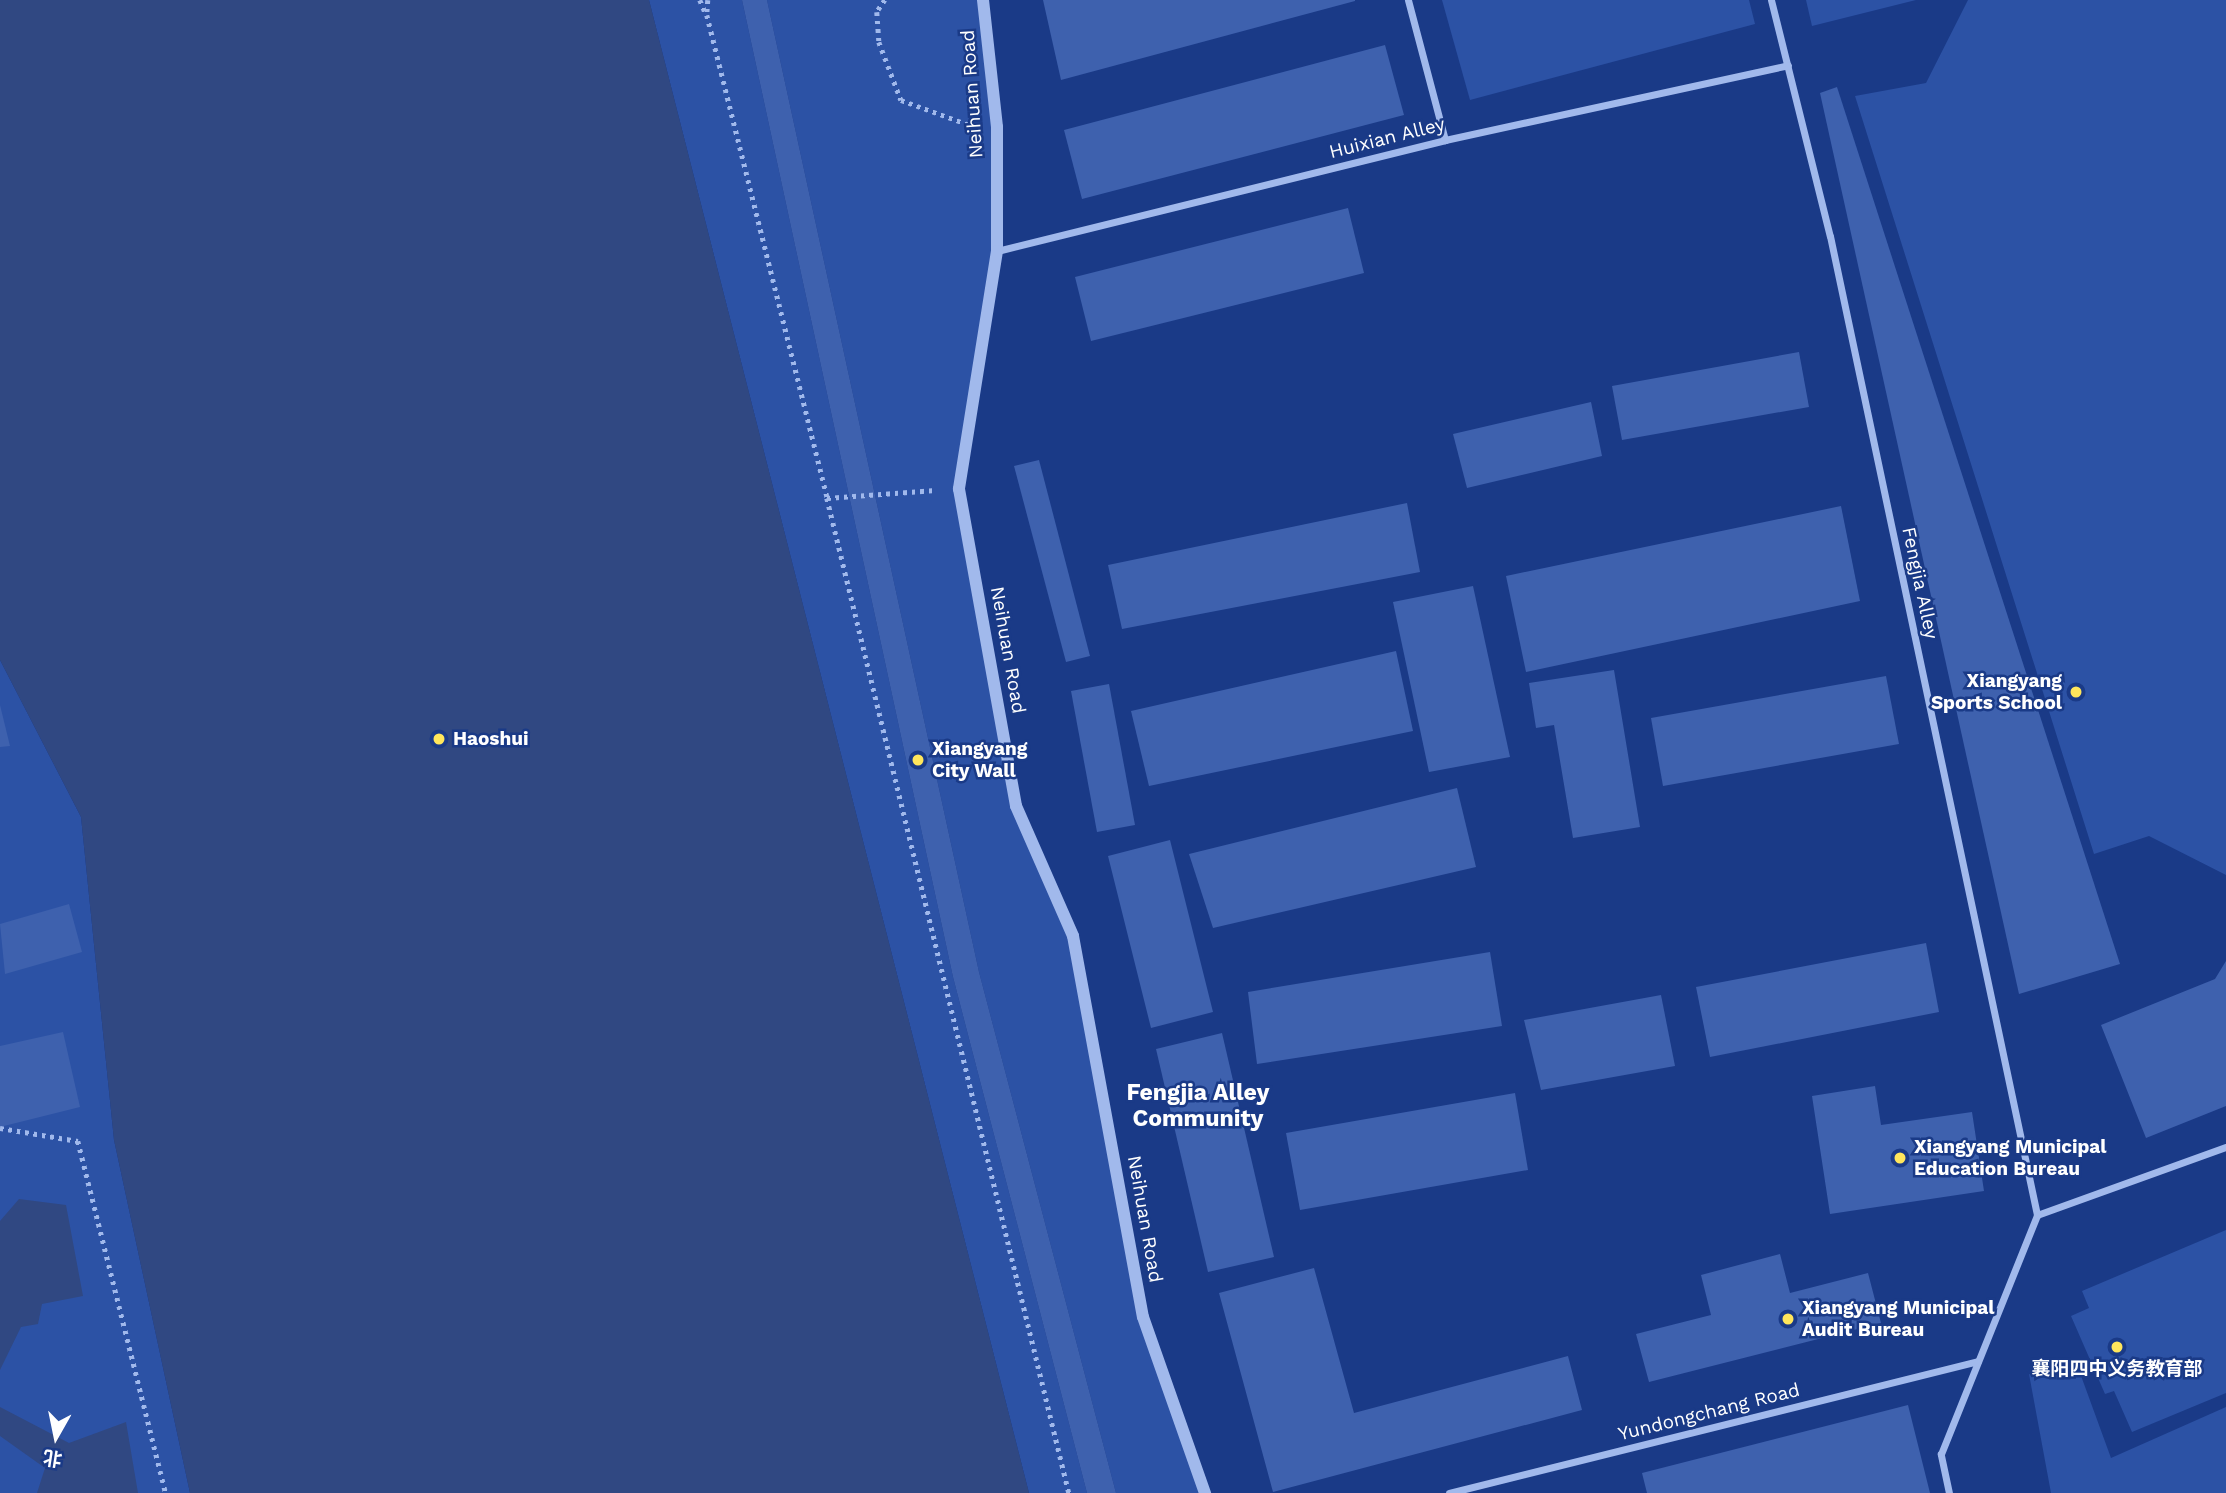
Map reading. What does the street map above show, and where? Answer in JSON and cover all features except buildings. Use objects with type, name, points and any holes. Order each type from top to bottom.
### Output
[{"type":"street","name":"Neihuan Road","points":[[984,0],[997,127],[997,251],[959,489],[1016,806],[1073,936],[1143,1317],[1205,1493]]},
{"type":"street","points":[[1408,0],[1445,139]]},
{"type":"street","name":"Fengjia Alley","points":[[1771,0],[1830,236],[2037,1215]]},
{"type":"street","name":"Huixian Alley","points":[[997,251],[1445,139],[1788,65]]},
{"type":"street","points":[[1950,1493],[1941,1454],[2037,1215],[2226,1147]]},
{"type":"street","name":"Yundongchang Road","points":[[1448,1493],[1978,1361]]},
{"type":"path","points":[[700,0],[707,15],[827,498],[1069,1493]]},
{"type":"path","points":[[707,15],[708,0]]},
{"type":"path","points":[[885,0],[877,12],[879,42],[901,100],[965,127],[997,127]]},
{"type":"path","points":[[827,498],[959,489]]},
{"type":"path","points":[[0,1128],[78,1141],[166,1493]]},
{"type":"shaded area","name":"Haoshui","points":[[0,0],[649,0],[1029,1493],[190,1493],[114,1140],[81,817],[0,660]]},
{"type":"shaded area","points":[[649,0],[742,0],[953,977],[1087,1493],[1029,1493]]},
{"type":"shaded area","points":[[767,0],[983,0],[997,127],[997,251],[959,489],[1016,806],[1073,936],[1143,1317],[1205,1493],[1116,1493],[979,972]]},
{"type":"shaded area","points":[[1442,0],[1749,0],[1755,24],[1470,100]]},
{"type":"shaded area","points":[[1806,0],[1916,0],[1812,26]]},
{"type":"shaded area","points":[[1968,0],[2226,0],[2226,875],[2149,836],[2094,854],[1855,96],[1926,83]]},
{"type":"shaded area","points":[[0,660],[81,817],[114,1140],[190,1493],[0,1493]]},
{"type":"shaded area","points":[[19,1199],[66,1205],[83,1296],[42,1304],[38,1324],[21,1327],[0,1370],[0,1221]]},
{"type":"shaded area","points":[[2226,1230],[2226,1393],[2132,1432],[2114,1391],[2105,1394],[2071,1316],[2089,1308],[2082,1291]]},
{"type":"shaded area","points":[[2076,1362],[2111,1458],[2226,1407],[2226,1493],[2051,1493],[2029,1374]]},
{"type":"shaded area","points":[[0,1407],[69,1443],[126,1422],[138,1493],[37,1493],[45,1468],[0,1436]]},
{"type":"place","name":"Xiangyang Sports School","points":[[2076,692]]},
{"type":"place","name":"Haoshui","points":[[439,739]]},
{"type":"place","name":"Xiangyang City Wall","points":[[918,760]]},
{"type":"place","name":"Xiangyang Municipal Education Bureau","points":[[1900,1158]]},
{"type":"place","name":"Xiangyang Municipal Audit Bureau","points":[[1788,1319]]},
{"type":"place","name":"襄阳四中义务教育部","points":[[2117,1347]]},
{"type":"district","name":"Fengjia Alley Community","points":[[1198,1106]]}]
